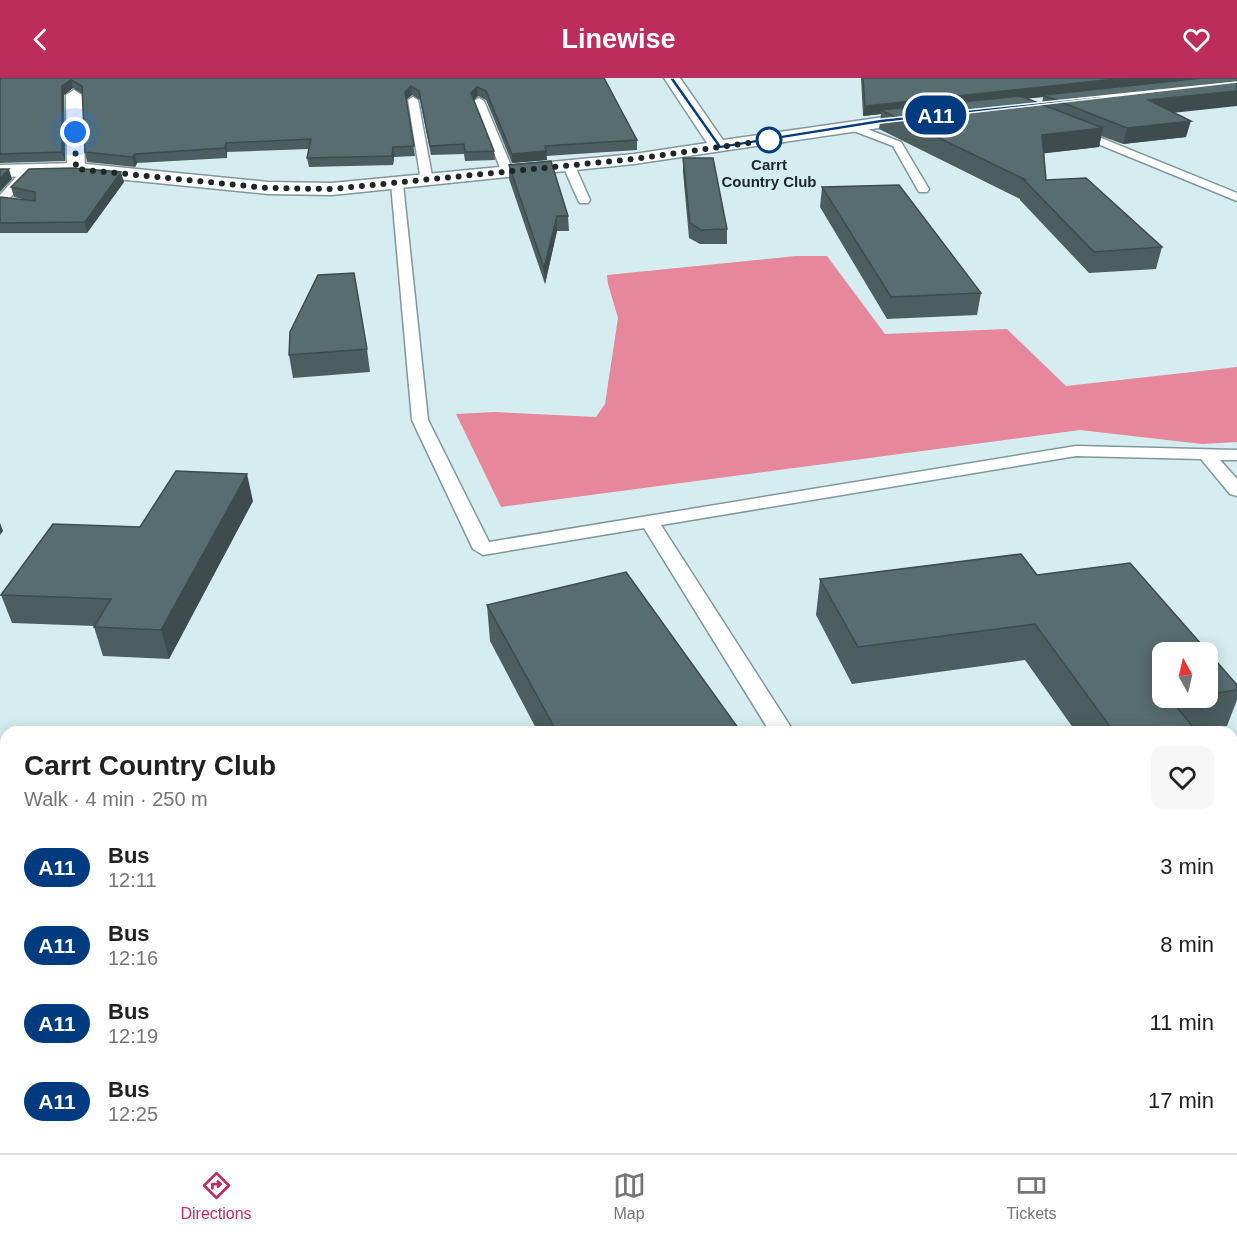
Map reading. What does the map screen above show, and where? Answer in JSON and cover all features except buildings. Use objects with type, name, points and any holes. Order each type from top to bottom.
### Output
[{"type":"street","points":[[672,78],[719,147]]},
{"type":"street","points":[[74,94],[76,169]]},
{"type":"street","points":[[0,171],[76,169],[268,188],[332,189],[569,166],[948,114]]},
{"type":"lane","points":[[413,100],[427,181]]},
{"type":"lane","points":[[479,101],[508,172]]},
{"type":"lane","points":[[1060,125],[1237,197]]},
{"type":"lane","points":[[850,126],[897,144],[923,189]]},
{"type":"lane","points":[[569,166],[584,200]]},
{"type":"lane","points":[[30,170],[0,202],[32,206]]},
{"type":"lane","points":[[397,184],[420,420],[483,549],[1076,451],[1237,455]]},
{"type":"lane","points":[[1208,456],[1237,490]]},
{"type":"lane","points":[[650,523],[778,726]]},
{"type":"shaded area","points":[[796,256],[827,256],[885,334],[1007,329],[1066,386],[1237,367],[1237,442],[1202,444],[1080,430],[501,507],[456,414],[494,412],[596,417],[605,404],[618,318],[607,275]]},
{"type":"bus line","name":"A11","points":[[672,78],[719,147],[881,121],[1237,82]]},
{"type":"place","name":"Carrt Country Club","points":[[769,140]]},
{"type":"route","points":[[75,132],[76,169],[268,188],[332,189],[634,159],[769,140]]}]
